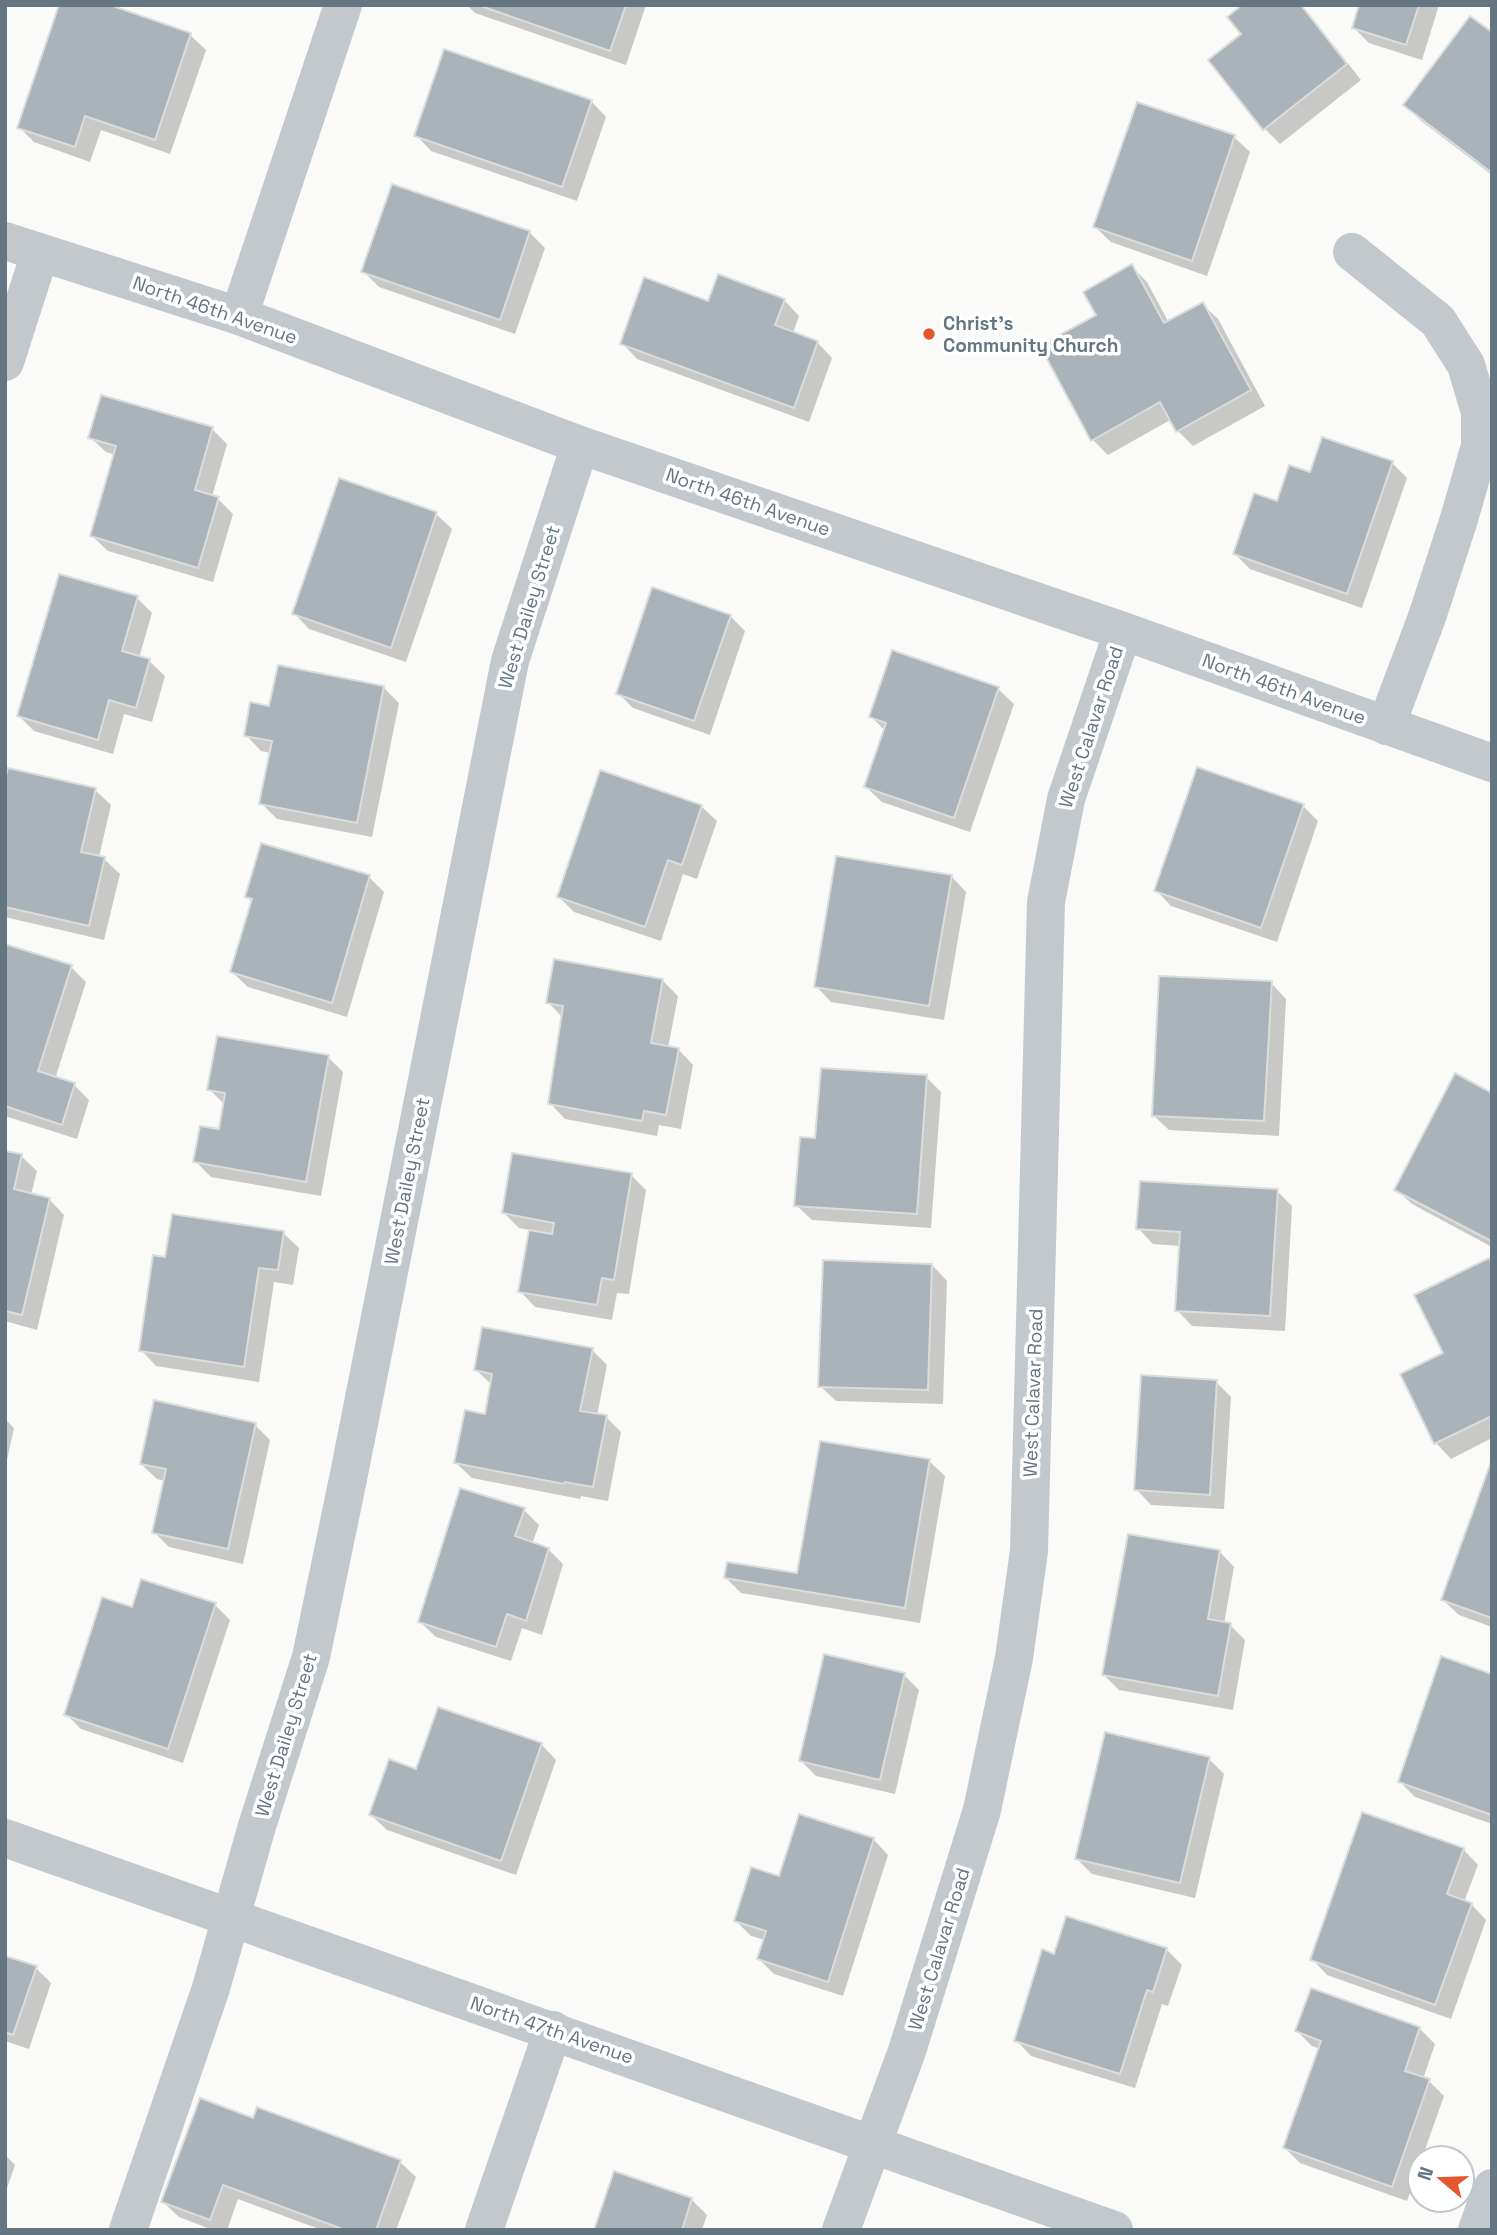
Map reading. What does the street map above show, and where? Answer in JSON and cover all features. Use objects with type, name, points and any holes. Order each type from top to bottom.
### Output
[{"type":"street","points":[[239,316],[343,5]]},
{"type":"street","points":[[5,362],[23,247]]},
{"type":"street","name":"North 46th Avenue","points":[[23,247],[239,316],[580,445],[1123,631],[1492,763]]},
{"type":"street","points":[[1352,252],[1438,321],[1466,365],[1480,412],[1480,446],[1459,519],[1427,617],[1386,726]]},
{"type":"street","name":"West Dailey Street","points":[[231,1918],[257,1826],[311,1657],[510,661],[580,445]]},
{"type":"street","name":"West Calavar Road","points":[[873,2144],[907,2051],[982,1810],[1014,1658],[1029,1551],[1046,902],[1066,799],[1123,631]]},
{"type":"street","name":"North 47th Avenue","points":[[5,1838],[1114,2230]]},
{"type":"street","points":[[128,2230],[211,1988],[231,1918]]},
{"type":"street","points":[[484,2230],[553,2030]]},
{"type":"street","points":[[841,2230],[873,2144]]},
{"type":"street","points":[[1478,2230],[1492,2188]]},
{"type":"building","points":[[59,5],[110,5],[191,33],[155,140],[85,116],[75,147],[17,128]]},
{"type":"building","points":[[478,5],[626,5],[610,51]]},
{"type":"building","points":[[1242,5],[1301,5],[1347,64],[1263,130],[1208,60],[1241,34],[1227,17]]},
{"type":"building","points":[[1359,5],[1419,5],[1406,45],[1352,28]]},
{"type":"building","points":[[1470,16],[1492,32],[1492,173],[1403,105]]},
{"type":"building","points":[[444,49],[592,100],[562,187],[414,136]]},
{"type":"building","points":[[1137,102],[1235,135],[1192,261],[1093,227]]},
{"type":"building","points":[[392,184],[530,231],[500,320],[361,272]]},
{"type":"building","points":[[1132,264],[1164,323],[1203,302],[1251,390],[1176,432],[1160,402],[1091,441],[1040,346],[1096,315],[1083,292]]},
{"type":"building","points":[[718,274],[785,299],[775,325],[818,341],[794,408],[620,344],[644,277],[708,301]]},
{"type":"building","points":[[101,395],[213,427],[195,490],[219,497],[198,568],[90,536],[116,446],[88,438]]},
{"type":"building","points":[[1322,437],[1393,461],[1347,594],[1233,554],[1254,493],[1277,501],[1289,465],[1310,472]]},
{"type":"building","points":[[339,478],[437,512],[391,648],[292,614]]},
{"type":"building","points":[[59,574],[138,596],[122,651],[150,659],[136,708],[109,700],[98,740],[17,716]]},
{"type":"building","points":[[652,587],[731,615],[694,721],[616,694]]},
{"type":"building","points":[[892,650],[999,687],[954,818],[864,787],[886,723],[869,717]]},
{"type":"building","points":[[278,665],[384,686],[357,823],[259,804],[272,741],[244,736],[250,702],[269,706]]},
{"type":"building","points":[[1197,767],[1304,804],[1261,928],[1154,891]]},
{"type":"building","points":[[8,768],[96,788],[81,852],[105,857],[89,926],[5,907],[5,780]]},
{"type":"building","points":[[600,770],[702,805],[682,865],[668,860],[645,927],[557,897]]},
{"type":"building","points":[[261,843],[370,875],[332,1003],[230,972],[252,899],[245,897]]},
{"type":"building","points":[[836,856],[952,875],[929,1006],[814,987]]},
{"type":"building","points":[[5,944],[72,965],[38,1071],[75,1083],[62,1125],[5,1106]]},
{"type":"building","points":[[554,959],[663,979],[651,1043],[679,1048],[666,1115],[644,1111],[642,1121],[548,1104],[563,1006],[546,1003]]},
{"type":"building","points":[[1159,976],[1272,981],[1264,1121],[1152,1116]]},
{"type":"building","points":[[217,1036],[329,1055],[306,1182],[193,1162],[200,1126],[219,1129],[225,1093],[207,1090]]},
{"type":"building","points":[[821,1068],[927,1075],[917,1214],[794,1206],[800,1137],[815,1138]]},
{"type":"building","points":[[1455,1073],[1492,1093],[1491,1241],[1394,1190]]},
{"type":"building","points":[[5,1151],[22,1154],[14,1189],[50,1198],[22,1315],[5,1311]]},
{"type":"building","points":[[512,1153],[632,1173],[614,1280],[602,1278],[597,1305],[518,1292],[529,1230],[552,1234],[554,1223],[502,1213]]},
{"type":"building","points":[[1140,1181],[1278,1189],[1270,1316],[1175,1311],[1180,1232],[1136,1229]]},
{"type":"building","points":[[172,1214],[284,1231],[278,1270],[259,1268],[244,1367],[139,1351],[153,1255],[165,1257]]},
{"type":"building","points":[[1489,1258],[1492,1263],[1492,1416],[1434,1444],[1400,1374],[1443,1353],[1414,1295]]},
{"type":"building","points":[[823,1260],[932,1264],[928,1390],[818,1387]]},
{"type":"building","points":[[482,1327],[593,1348],[580,1411],[607,1415],[593,1487],[454,1463],[465,1410],[485,1414],[492,1374],[474,1370]]},
{"type":"building","points":[[1141,1375],[1217,1380],[1210,1495],[1134,1490]]},
{"type":"building","points":[[154,1400],[256,1423],[228,1549],[152,1533],[166,1469],[140,1464]]},
{"type":"building","points":[[820,1441],[930,1459],[905,1608],[724,1578],[727,1562],[797,1573]]},
{"type":"building","points":[[1492,1459],[1492,1618],[1441,1600]]},
{"type":"building","points":[[460,1488],[525,1508],[515,1536],[549,1548],[526,1621],[507,1614],[496,1647],[418,1622]]},
{"type":"building","points":[[1128,1534],[1220,1550],[1208,1619],[1231,1623],[1218,1696],[1102,1675]]},
{"type":"building","points":[[141,1579],[216,1603],[168,1749],[64,1715],[102,1597],[132,1607]]},
{"type":"building","points":[[824,1654],[905,1673],[880,1780],[799,1761]]},
{"type":"building","points":[[1441,1656],[1492,1674],[1492,1815],[1398,1782]]},
{"type":"building","points":[[438,1707],[542,1743],[501,1861],[369,1815],[389,1759],[416,1769]]},
{"type":"building","points":[[1105,1732],[1210,1757],[1180,1883],[1075,1859]]},
{"type":"building","points":[[1362,1812],[1464,1848],[1447,1894],[1472,1903],[1435,2005],[1310,1960]]},
{"type":"building","points":[[799,1814],[874,1838],[828,1982],[757,1959],[766,1931],[734,1921],[751,1867],[779,1876]]},
{"type":"building","points":[[1066,1916],[1167,1948],[1153,1992],[1147,1990],[1120,2074],[1014,2041],[1042,1949],[1054,1954]]},
{"type":"building","points":[[5,1956],[37,1966],[13,2035],[5,2032]]},
{"type":"building","points":[[1311,1988],[1420,2027],[1405,2071],[1430,2079],[1392,2187],[1283,2148],[1321,2041],[1295,2031]]},
{"type":"building","points":[[200,2098],[253,2118],[257,2107],[401,2160],[376,2230],[345,2230],[223,2185],[210,2220],[161,2202]]},
{"type":"building","points":[[614,2171],[692,2198],[682,2230],[594,2230]]},
{"type":"place","name":"Christ's Community Church","points":[[929,334]]}]
